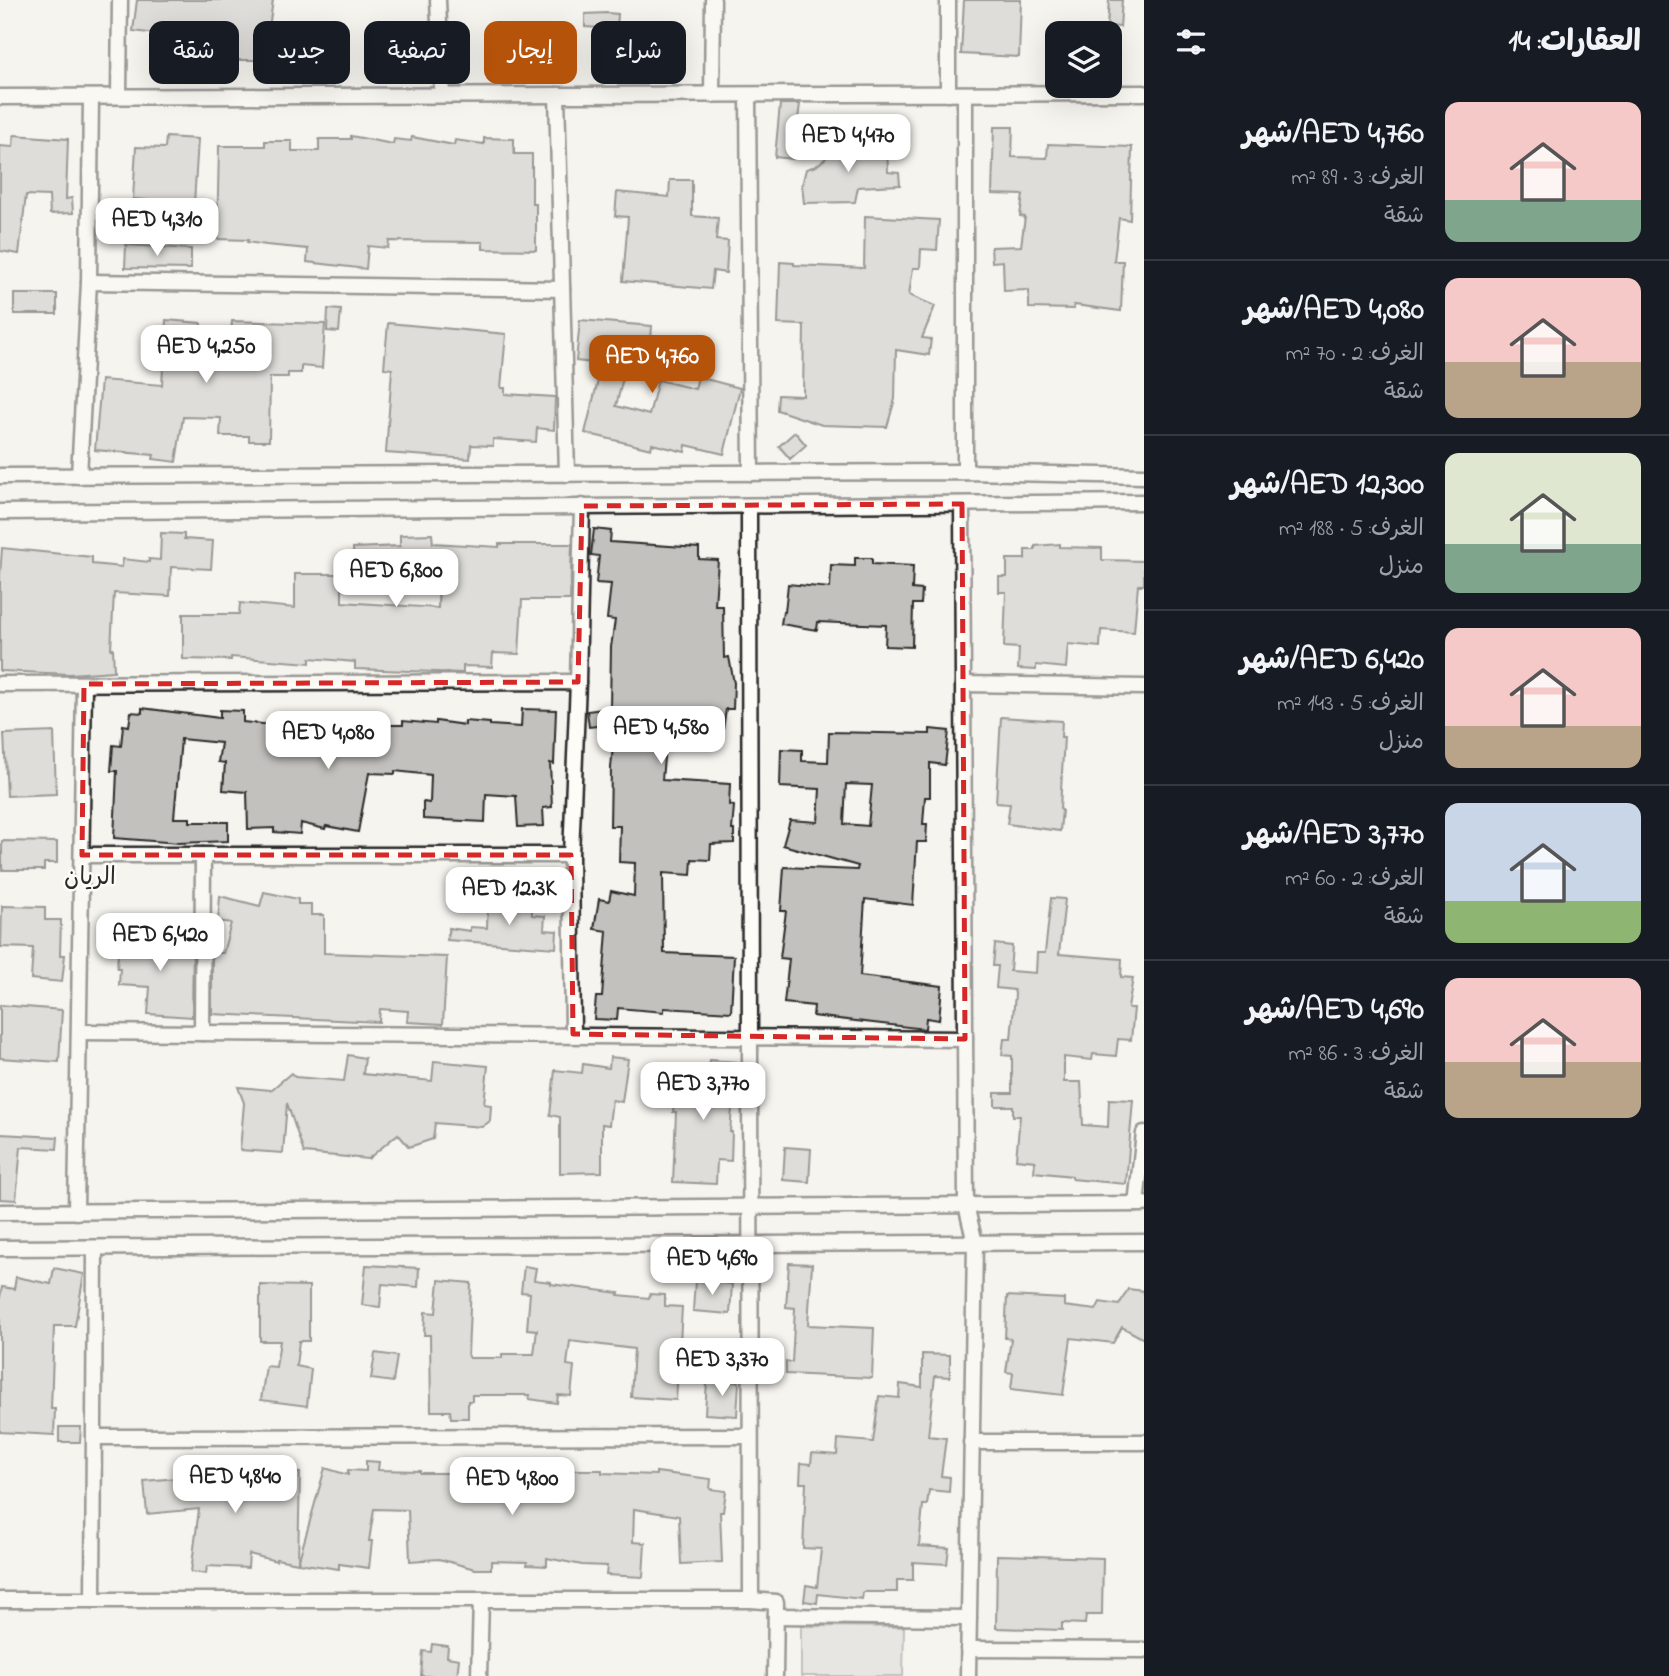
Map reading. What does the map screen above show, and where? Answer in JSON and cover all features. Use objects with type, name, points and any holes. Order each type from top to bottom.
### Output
[{"type":"street","points":[[119,96],[120,0]]},
{"type":"street","points":[[438,0],[442,95]]},
{"type":"street","points":[[712,95],[713,0]]},
{"type":"street","points":[[948,0],[948,94]]},
{"type":"street","points":[[0,97],[1144,93]]},
{"type":"street","points":[[748,94],[751,473]]},
{"type":"street","points":[[965,94],[965,472]]},
{"type":"street","points":[[557,95],[567,474]]},
{"type":"street","points":[[79,476],[89,282],[91,97]]},
{"type":"street","points":[[89,282],[562,289]]},
{"type":"street","points":[[0,476],[965,472],[1144,476]]},
{"type":"street","points":[[0,512],[1144,502]]},
{"type":"street","points":[[962,504],[966,1205],[975,1243],[968,1676]]},
{"type":"street","points":[[573,1034],[571,855],[582,506]]},
{"type":"street","points":[[749,506],[751,1600]]},
{"type":"street","points":[[0,684],[578,682]]},
{"type":"street","points":[[76,1212],[84,684]]},
{"type":"street","points":[[963,684],[1144,687]]},
{"type":"street","points":[[82,855],[571,855]]},
{"type":"street","points":[[202,1032],[203,855]]},
{"type":"street","points":[[79,1032],[965,1039]]},
{"type":"street","points":[[0,1212],[1140,1204],[1144,1133]]},
{"type":"street","points":[[0,1248],[1144,1242]]},
{"type":"street","points":[[93,1600],[95,1248]]},
{"type":"street","points":[[94,1437],[750,1436]]},
{"type":"street","points":[[971,1442],[1144,1442]]},
{"type":"street","points":[[0,1600],[776,1602],[775,1676]]},
{"type":"street","points":[[479,1676],[481,1600]]},
{"type":"street","points":[[776,1616],[968,1618]]},
{"type":"street","points":[[968,1649],[1144,1650]]},
{"type":"highlighted area","points":[[962,504],[965,1039],[573,1034],[571,855],[82,855],[84,684],[578,682],[582,506]]},
{"type":"shaded area","points":[[801,1626],[904,1627],[903,1676],[801,1676]]},
{"type":"building","points":[[137,0],[273,0],[270,21],[253,21],[253,60],[239,60],[239,21],[149,21],[149,33],[133,31]]},
{"type":"building","points":[[964,0],[1021,0],[1019,57],[961,54]]},
{"type":"building","points":[[1109,0],[1122,0],[1120,21],[1107,21]]},
{"type":"building","points":[[585,14],[618,14],[618,21],[591,21],[591,27],[585,27]]},
{"type":"building","points":[[780,104],[800,104],[793,159],[775,157]]},
{"type":"building","points":[[994,127],[1013,127],[1012,157],[1047,158],[1048,144],[1132,147],[1130,220],[1119,218],[1114,261],[1123,261],[1121,311],[1074,305],[1074,309],[1029,308],[1029,290],[1004,291],[1003,261],[992,262],[991,247],[1021,246],[1025,217],[1020,216],[1023,195],[992,194]]},
{"type":"building","points":[[14,135],[68,139],[66,199],[72,198],[73,213],[50,214],[49,196],[26,195],[19,254],[0,251],[0,146],[13,147]]},
{"type":"building","points":[[351,136],[393,144],[394,139],[411,141],[412,137],[454,145],[455,140],[484,144],[484,138],[514,139],[514,154],[532,154],[536,250],[483,249],[483,242],[389,241],[388,248],[368,246],[366,269],[307,262],[308,249],[266,245],[247,242],[248,240],[217,239],[219,146],[265,146],[265,141],[292,141],[292,151],[319,151],[319,139],[351,139]]},
{"type":"building","points":[[166,137],[198,139],[194,204],[133,199],[136,147],[165,148]]},
{"type":"building","points":[[887,143],[888,172],[899,173],[900,185],[858,187],[855,202],[804,203],[802,185],[806,169],[816,166],[826,158],[828,149],[853,149],[855,144]]},
{"type":"building","points":[[670,180],[692,180],[692,216],[718,218],[716,240],[728,241],[726,273],[713,271],[711,289],[623,281],[628,217],[615,216],[617,192],[669,197]]},
{"type":"building","points":[[865,216],[939,220],[937,250],[921,249],[920,268],[913,268],[909,295],[935,306],[922,338],[931,339],[929,355],[896,350],[895,399],[887,427],[822,425],[777,410],[778,395],[803,396],[804,325],[778,324],[780,262],[864,268]]},
{"type":"building","points":[[126,245],[191,249],[191,269],[125,268]]},
{"type":"building","points":[[14,294],[57,294],[57,314],[14,314]]},
{"type":"building","points":[[328,309],[341,310],[339,332],[327,331]]},
{"type":"building","points":[[166,320],[201,323],[200,334],[231,334],[232,321],[325,324],[322,368],[301,366],[301,373],[288,373],[288,377],[270,377],[269,441],[249,441],[249,436],[220,436],[221,418],[183,417],[176,462],[153,459],[154,455],[95,450],[101,380],[162,385]]},
{"type":"building","points":[[580,320],[652,326],[649,368],[626,366],[616,406],[649,415],[658,380],[695,389],[698,377],[740,388],[724,454],[686,445],[685,452],[652,444],[651,449],[585,433],[602,364],[576,361]]},
{"type":"building","points":[[388,323],[506,334],[501,388],[505,388],[505,394],[555,397],[554,430],[537,428],[536,442],[493,439],[493,446],[471,445],[470,459],[386,453],[392,369],[384,368]]},
{"type":"building","points":[[795,432],[806,445],[790,459],[779,446]]},
{"type":"building","points":[[594,529],[611,531],[610,542],[699,548],[699,559],[718,560],[715,606],[723,606],[724,658],[729,657],[734,683],[733,709],[726,709],[721,743],[666,735],[662,780],[730,784],[729,805],[734,806],[734,843],[711,844],[710,860],[692,859],[691,875],[663,873],[664,953],[734,956],[731,1012],[664,1008],[664,1012],[618,1008],[617,1020],[594,1019],[596,997],[602,997],[607,931],[594,929],[599,899],[609,901],[611,891],[634,896],[635,863],[619,862],[620,826],[610,826],[615,724],[589,727],[587,711],[610,708],[611,647],[615,620],[607,619],[611,584],[596,583],[599,556],[591,555]]},
{"type":"building","points":[[161,533],[184,534],[184,539],[213,541],[211,569],[171,567],[170,596],[114,593],[111,649],[113,648],[114,671],[70,674],[0,671],[2,548],[92,557],[92,564],[122,567],[123,559],[149,562],[149,559],[160,560]]},
{"type":"building","points":[[432,534],[433,543],[499,547],[499,544],[572,544],[570,600],[522,600],[519,654],[493,653],[492,667],[463,666],[463,673],[355,669],[355,662],[310,658],[310,663],[231,657],[231,660],[183,659],[183,614],[239,614],[240,603],[295,608],[295,574],[354,574],[353,548],[400,546],[400,535]],"holes":[[[439,576],[438,608],[342,602],[342,589],[413,584],[412,577]]]},
{"type":"building","points":[[1060,544],[1060,547],[1102,548],[1102,560],[1144,561],[1144,585],[1138,585],[1134,632],[1101,630],[1100,647],[1068,644],[1066,668],[1036,665],[1036,670],[1018,669],[1019,648],[1004,647],[1006,592],[999,592],[999,577],[1007,577],[1007,559],[1025,559],[1025,550],[1035,550],[1035,546]]},
{"type":"building","points":[[855,558],[872,558],[872,564],[913,566],[912,589],[922,590],[921,604],[913,604],[912,647],[885,646],[886,625],[818,622],[817,630],[781,624],[788,584],[830,588],[831,565],[855,566]]},
{"type":"building","points":[[142,708],[220,718],[220,710],[243,711],[243,722],[272,725],[303,726],[303,722],[373,728],[373,725],[403,725],[403,721],[436,724],[436,721],[465,725],[465,721],[521,727],[522,709],[556,710],[554,764],[550,763],[552,807],[543,808],[544,826],[518,827],[516,796],[486,794],[485,822],[423,819],[423,802],[430,803],[431,775],[395,771],[395,774],[369,773],[358,832],[326,826],[325,829],[301,823],[300,834],[274,832],[274,828],[248,829],[247,792],[223,790],[225,763],[218,762],[221,743],[181,739],[174,818],[190,818],[190,822],[228,822],[228,841],[179,843],[114,838],[117,771],[111,771],[113,745],[121,746],[123,725],[129,726],[131,712],[142,713]]},
{"type":"building","points":[[1001,717],[1062,721],[1061,737],[1064,737],[1060,831],[1007,824],[1010,804],[996,803]]},
{"type":"building","points":[[930,729],[949,731],[945,765],[930,763],[930,797],[925,797],[923,824],[927,824],[926,842],[917,842],[913,905],[865,899],[860,976],[942,986],[939,1020],[926,1018],[925,1029],[813,1016],[814,1006],[784,1003],[789,959],[780,958],[786,911],[781,911],[784,867],[857,870],[858,866],[783,845],[790,820],[818,822],[820,789],[780,787],[781,749],[802,750],[802,761],[828,762],[829,732],[930,734]],"holes":[[[846,784],[872,785],[868,826],[844,824]]]},
{"type":"building","points":[[54,732],[56,794],[7,796],[4,734]]},
{"type":"building","points":[[2,841],[57,842],[57,863],[44,863],[44,870],[2,870]]},
{"type":"building","points":[[264,892],[298,899],[298,904],[311,904],[311,915],[324,915],[324,953],[447,957],[443,1024],[407,1022],[408,1011],[380,1009],[379,1022],[212,1014],[212,953],[223,953],[231,923],[218,921],[220,896],[260,906]]},
{"type":"building","points":[[1051,898],[1065,899],[1059,954],[1122,959],[1121,977],[1133,978],[1128,1008],[1134,1008],[1131,1040],[1118,1039],[1116,1056],[1093,1054],[1092,1060],[1064,1057],[1064,1082],[1081,1082],[1083,1125],[1108,1127],[1109,1099],[1133,1100],[1126,1184],[1034,1172],[1035,1161],[1016,1159],[1020,1116],[1013,1116],[1013,1106],[995,1106],[995,1093],[1012,1093],[1012,1056],[1002,1055],[1004,1039],[1011,1039],[1015,994],[1014,990],[996,988],[998,966],[993,966],[995,944],[1012,946],[1010,971],[1036,973],[1037,953],[1045,953]]},
{"type":"building","points":[[488,899],[532,902],[532,915],[545,916],[544,930],[557,931],[556,948],[447,940],[449,928],[470,931],[470,927],[487,928]]},
{"type":"building","points":[[2,906],[45,907],[45,920],[61,920],[60,955],[65,955],[62,982],[31,979],[33,948],[1,947]]},
{"type":"building","points":[[142,938],[193,941],[192,1017],[148,1014],[150,987],[119,985],[119,940],[142,942]]},
{"type":"building","points":[[0,1005],[62,1010],[59,1062],[0,1058]]},
{"type":"building","points":[[348,1055],[365,1058],[363,1074],[432,1081],[434,1061],[488,1066],[484,1104],[491,1105],[490,1121],[482,1127],[435,1123],[433,1139],[409,1147],[398,1134],[368,1159],[304,1153],[287,1103],[283,1153],[240,1150],[244,1103],[238,1087],[271,1090],[291,1073],[295,1077],[344,1081]]},
{"type":"building","points":[[610,1057],[628,1059],[622,1102],[612,1100],[609,1125],[602,1124],[602,1172],[560,1173],[560,1117],[550,1115],[555,1070],[582,1073],[583,1064],[609,1068]]},
{"type":"building","points":[[710,1060],[736,1062],[730,1132],[731,1161],[717,1160],[716,1184],[673,1182],[676,1071],[709,1073]]},
{"type":"building","points":[[0,1134],[58,1137],[57,1149],[21,1147],[16,1200],[0,1199]]},
{"type":"building","points":[[785,1147],[811,1149],[809,1182],[783,1180]]},
{"type":"building","points":[[789,1263],[812,1264],[808,1325],[874,1328],[872,1378],[786,1374],[786,1362],[792,1362],[795,1308],[786,1307]]},
{"type":"building","points":[[366,1265],[419,1268],[418,1287],[382,1284],[380,1307],[362,1305]]},
{"type":"building","points":[[524,1266],[536,1268],[534,1280],[619,1293],[618,1295],[649,1298],[650,1294],[665,1295],[665,1306],[682,1307],[680,1343],[692,1344],[691,1359],[679,1358],[676,1400],[631,1397],[634,1349],[570,1341],[567,1365],[574,1366],[571,1396],[558,1395],[557,1403],[529,1399],[530,1395],[472,1395],[472,1401],[468,1401],[468,1418],[451,1418],[450,1411],[431,1411],[430,1335],[424,1335],[425,1312],[436,1313],[439,1280],[471,1283],[470,1358],[534,1354],[537,1330],[527,1329],[530,1293],[521,1292]]},
{"type":"building","points":[[54,1268],[84,1274],[75,1326],[54,1326],[51,1409],[55,1409],[54,1435],[0,1432],[2,1287],[14,1289],[16,1277],[51,1284]]},
{"type":"building","points":[[695,1280],[732,1284],[730,1314],[693,1311]]},
{"type":"building","points":[[260,1285],[309,1286],[309,1341],[299,1341],[296,1366],[311,1369],[307,1406],[261,1400],[266,1366],[276,1367],[280,1341],[260,1341]]},
{"type":"building","points":[[1128,1289],[1144,1291],[1144,1339],[1122,1327],[1113,1343],[1071,1338],[1063,1395],[1011,1389],[1013,1373],[1006,1372],[1011,1339],[1005,1338],[1007,1296],[1064,1299],[1064,1306],[1096,1310],[1100,1302],[1119,1305]]},
{"type":"building","points":[[375,1353],[397,1356],[393,1382],[371,1379]]},
{"type":"building","points":[[922,1354],[950,1355],[950,1377],[935,1376],[928,1436],[946,1438],[941,1476],[950,1477],[949,1492],[929,1490],[927,1505],[923,1505],[919,1546],[949,1548],[947,1564],[913,1562],[913,1580],[897,1580],[897,1592],[863,1592],[862,1599],[818,1594],[817,1603],[804,1601],[806,1585],[817,1587],[821,1549],[803,1548],[806,1483],[800,1483],[801,1463],[811,1464],[812,1453],[837,1455],[838,1439],[873,1442],[879,1396],[899,1398],[900,1384],[922,1387]]},
{"type":"building","points":[[707,1380],[739,1382],[737,1416],[705,1414]]},
{"type":"building","points":[[59,1427],[81,1427],[80,1442],[59,1442]]},
{"type":"building","points":[[366,1461],[379,1462],[378,1470],[420,1473],[471,1471],[562,1474],[562,1470],[602,1470],[602,1473],[656,1475],[656,1472],[711,1479],[710,1489],[726,1491],[723,1512],[720,1512],[722,1562],[681,1564],[679,1516],[634,1509],[633,1542],[645,1543],[643,1577],[606,1575],[607,1566],[582,1565],[547,1558],[547,1566],[527,1565],[527,1562],[491,1561],[491,1569],[475,1569],[439,1559],[410,1561],[408,1510],[374,1509],[369,1541],[372,1541],[369,1568],[339,1564],[339,1569],[298,1563],[325,1468],[348,1475],[348,1470],[366,1471]]},
{"type":"building","points":[[202,1471],[228,1478],[229,1471],[258,1475],[258,1472],[300,1473],[298,1563],[249,1554],[248,1568],[207,1566],[206,1574],[191,1572],[199,1509],[147,1514],[144,1481],[200,1476]]},
{"type":"building","points":[[997,1555],[1103,1558],[1102,1615],[1086,1615],[1085,1624],[1062,1623],[1062,1630],[996,1628]]},
{"type":"building","points":[[432,1644],[448,1646],[447,1657],[459,1659],[457,1676],[421,1676],[423,1651],[431,1652]]},
{"type":"district","name":"الريان","points":[[90,878]]}]
